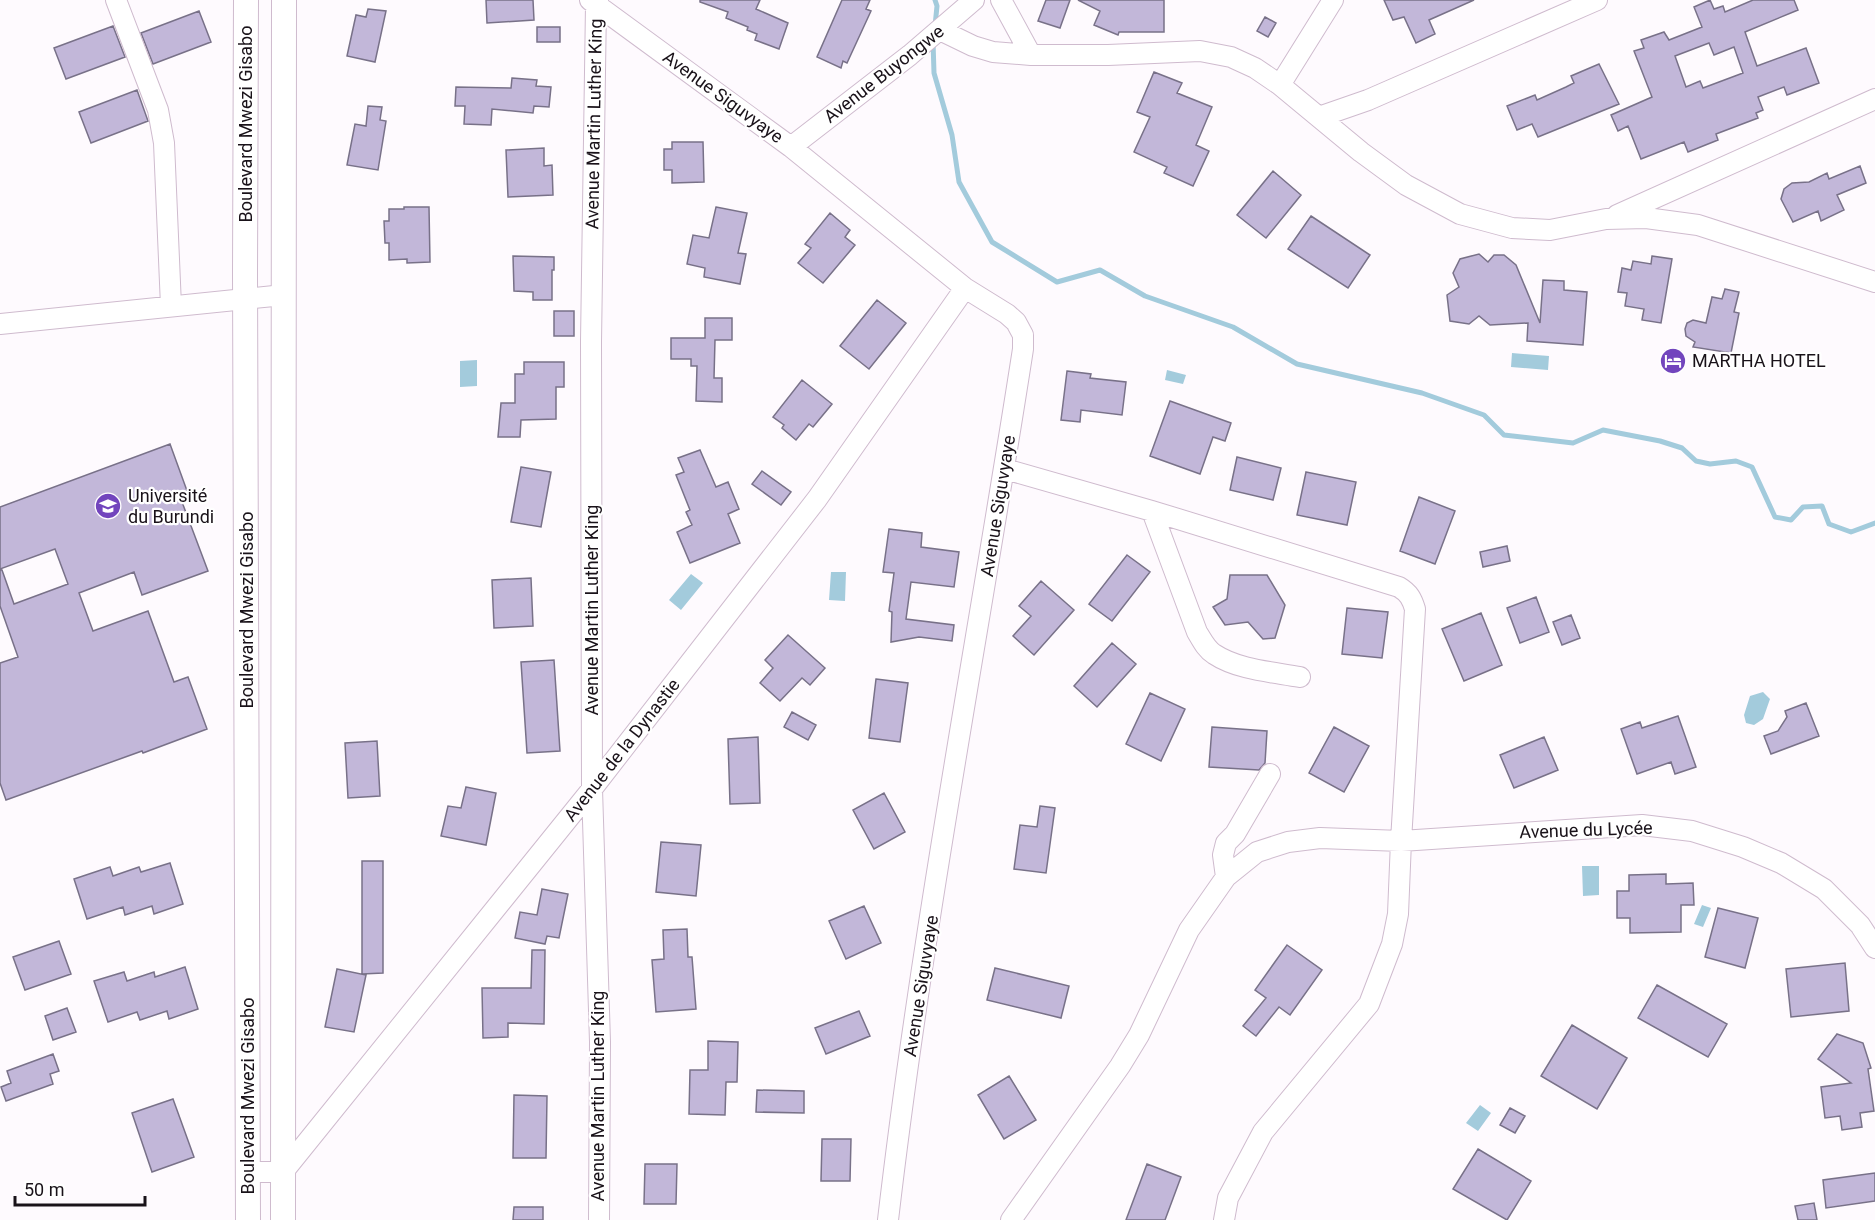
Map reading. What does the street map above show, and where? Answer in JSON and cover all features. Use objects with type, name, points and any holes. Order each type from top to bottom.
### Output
[{"type":"main road","name":"Boulevard Mwezi Gisabo","points":[[246,0],[248,1220]]},
{"type":"main road","name":"Boulevard Mwezi Gisabo","points":[[283,1220],[284,0]]},
{"type":"main road","points":[[248,684],[283,687]]},
{"type":"street","points":[[116,0],[158,110],[164,143],[171,306]]},
{"type":"street","name":"Avenue Buyongwe","points":[[791,147],[939,31],[952,8],[974,0]]},
{"type":"street","points":[[1001,0],[1031,55]]},
{"type":"street","points":[[1280,85],[1333,0]]},
{"type":"street","points":[[1319,117],[1368,100],[1597,0]]},
{"type":"street","name":"Avenue Siguvyaye","points":[[595,2],[791,147],[965,288],[1007,314],[1016,322],[1023,335],[1023,349],[1005,469],[922,970],[888,1220]]},
{"type":"street","name":"Avenue Martin Luther King","points":[[595,2],[591,342],[592,789],[600,1042],[599,1220]]},
{"type":"street","points":[[939,31],[993,52],[1031,55],[1108,55],[1200,51],[1231,57],[1255,68],[1280,85],[1361,152],[1406,185],[1460,214],[1512,228],[1550,230],[1606,219],[1673,220],[1698,225],[1875,282]]},
{"type":"street","points":[[1606,219],[1875,99]]},
{"type":"street","name":"Avenue de la Dynastie","points":[[283,1172],[592,789],[817,500],[965,288]]},
{"type":"street","points":[[0,324],[284,295]]},
{"type":"street","points":[[1005,469],[1152,510],[1388,584],[1406,591],[1415,609],[1398,914],[1392,944],[1369,1004],[1263,1132],[1228,1198],[1224,1220]]},
{"type":"street","points":[[1152,510],[1197,632],[1205,645],[1214,654],[1234,664],[1300,677]]},
{"type":"street","points":[[1226,877],[1223,855],[1226,843],[1235,834],[1270,774]]},
{"type":"street","name":"Avenue du Lycée","points":[[1011,1220],[1120,1066],[1139,1035],[1189,930],[1226,877],[1257,852],[1288,842],[1320,838],[1401,841],[1642,825],[1692,831],[1743,847],[1781,863],[1824,889],[1860,925],[1875,948]]},
{"type":"street","points":[[248,1172],[283,1172]]},
{"type":"water","points":[[1512,353],[1549,356],[1548,370],[1511,367]]},
{"type":"water","points":[[477,360],[477,386],[460,387],[460,361]]},
{"type":"water","points":[[1167,370],[1186,375],[1183,384],[1165,380]]},
{"type":"water","points":[[831,572],[846,572],[845,601],[829,600]]},
{"type":"water","points":[[691,574],[703,583],[681,610],[669,600]]},
{"type":"water","points":[[1763,692],[1770,699],[1763,719],[1754,725],[1746,723],[1744,715],[1750,696]]},
{"type":"water","points":[[1582,866],[1599,866],[1599,895],[1583,896]]},
{"type":"water","points":[[1702,905],[1711,908],[1703,927],[1694,924]]},
{"type":"water","points":[[1480,1105],[1491,1113],[1478,1131],[1466,1123]]},
{"type":"building","points":[[486,0],[533,0],[534,20],[487,23]]},
{"type":"building","points":[[700,0],[760,0],[756,9],[788,23],[779,49],[755,40],[757,34],[747,30],[748,27],[726,18],[728,12],[700,2]]},
{"type":"building","points":[[842,0],[870,0],[866,9],[871,11],[847,63],[843,61],[841,68],[817,57]]},
{"type":"building","points":[[1046,0],[1070,0],[1060,28],[1038,21]]},
{"type":"building","points":[[1078,0],[1164,0],[1164,32],[1119,32],[1118,35],[1094,25],[1100,11]]},
{"type":"building","points":[[1384,0],[1474,0],[1429,20],[1435,34],[1416,43],[1404,17],[1393,20]]},
{"type":"building","points":[[1710,0],[1714,9],[1723,6],[1725,12],[1753,0],[1794,0],[1798,10],[1745,32],[1757,66],[1806,48],[1819,83],[1787,95],[1784,87],[1758,97],[1763,110],[1756,113],[1758,118],[1716,134],[1718,140],[1688,152],[1684,142],[1641,159],[1628,126],[1618,131],[1611,115],[1652,97],[1634,51],[1644,48],[1641,40],[1664,32],[1669,40],[1702,27],[1694,7]],"holes":[[[1709,43],[1714,55],[1734,47],[1743,73],[1703,88],[1700,81],[1686,87],[1675,56]]]},
{"type":"building","points":[[368,9],[386,11],[375,62],[347,56],[356,15],[366,17]]},
{"type":"building","points":[[199,11],[211,42],[153,64],[141,33]]},
{"type":"building","points":[[1265,17],[1276,23],[1268,37],[1257,31]]},
{"type":"building","points":[[113,26],[125,57],[66,79],[54,48]]},
{"type":"building","points":[[537,27],[560,27],[560,42],[537,42]]},
{"type":"building","points":[[1599,64],[1619,104],[1538,137],[1532,124],[1517,130],[1507,106],[1535,95],[1537,100],[1566,87],[1574,83],[1571,76]]},
{"type":"building","points":[[1154,72],[1182,83],[1177,93],[1212,107],[1196,145],[1209,151],[1193,186],[1164,173],[1167,167],[1134,152],[1150,117],[1137,112]]},
{"type":"building","points":[[512,78],[537,80],[536,86],[551,87],[549,107],[534,106],[533,113],[492,109],[491,125],[464,124],[465,106],[455,106],[456,87],[511,88]]},
{"type":"building","points":[[137,90],[148,121],[91,143],[79,112]]},
{"type":"building","points":[[368,106],[382,107],[380,120],[386,121],[378,170],[347,165],[355,124],[366,126]]},
{"type":"building","points":[[672,142],[703,142],[704,182],[672,183],[672,170],[664,170],[664,149],[672,149]]},
{"type":"building","points":[[544,148],[544,166],[552,165],[553,195],[508,197],[506,150]]},
{"type":"building","points":[[1860,166],[1866,183],[1837,195],[1844,210],[1821,221],[1818,211],[1793,222],[1781,199],[1784,189],[1792,183],[1809,182],[1827,173],[1829,179]]},
{"type":"building","points":[[1273,171],[1301,195],[1266,238],[1237,215]]},
{"type":"building","points":[[404,207],[429,207],[430,262],[407,263],[407,259],[389,260],[389,243],[385,243],[384,221],[389,221],[389,209],[404,209]]},
{"type":"building","points":[[716,207],[747,213],[738,253],[746,254],[740,284],[704,277],[705,268],[687,264],[693,235],[709,238]]},
{"type":"building","points":[[830,213],[850,230],[845,237],[855,245],[823,283],[798,263],[811,248],[805,244]]},
{"type":"building","points":[[1311,216],[1370,255],[1348,288],[1288,249]]},
{"type":"building","points":[[1479,254],[1488,262],[1494,255],[1504,255],[1516,265],[1540,323],[1543,280],[1564,281],[1564,290],[1587,292],[1583,345],[1527,341],[1528,323],[1490,325],[1479,316],[1469,324],[1450,321],[1447,295],[1459,287],[1453,273],[1460,259]]},
{"type":"building","points":[[513,256],[554,257],[552,300],[533,300],[533,292],[514,291]]},
{"type":"building","points":[[1652,256],[1672,259],[1661,323],[1642,320],[1644,309],[1625,306],[1627,293],[1618,292],[1622,268],[1631,270],[1633,261],[1651,264]]},
{"type":"building","points":[[1725,289],[1739,292],[1734,312],[1739,313],[1731,353],[1693,347],[1695,342],[1686,336],[1687,323],[1693,320],[1706,323],[1712,297],[1722,299]]},
{"type":"building","points":[[877,300],[906,323],[869,369],[840,346]]},
{"type":"building","points":[[554,311],[574,311],[574,336],[554,336]]},
{"type":"building","points":[[705,318],[732,318],[732,340],[715,340],[714,378],[722,378],[722,402],[696,401],[697,366],[691,366],[691,359],[671,359],[671,338],[705,338]]},
{"type":"building","points":[[524,362],[564,362],[564,387],[556,387],[556,419],[521,420],[520,437],[498,437],[501,403],[515,403],[515,374],[524,374]]},
{"type":"building","points":[[1067,371],[1091,374],[1090,378],[1126,382],[1122,415],[1081,410],[1080,422],[1061,420]]},
{"type":"building","points":[[802,380],[832,404],[813,427],[809,424],[796,440],[782,428],[784,425],[773,417]]},
{"type":"building","points":[[1170,401],[1231,423],[1225,441],[1213,437],[1200,474],[1150,456]]},
{"type":"building","points":[[170,444],[190,499],[182,502],[208,571],[142,595],[134,572],[79,593],[93,631],[148,611],[174,682],[188,677],[207,729],[6,800],[0,783],[0,663],[18,657],[0,606],[0,570],[2,570],[14,604],[68,584],[55,549],[0,569],[0,507]]},
{"type":"building","points":[[700,450],[716,487],[728,482],[739,509],[728,514],[740,543],[690,563],[677,532],[692,525],[686,512],[690,510],[676,475],[684,472],[678,458]]},
{"type":"building","points":[[1237,457],[1281,468],[1273,500],[1230,490]]},
{"type":"building","points":[[521,467],[551,472],[541,527],[511,522]]},
{"type":"building","points":[[762,471],[791,492],[781,505],[752,484]]},
{"type":"building","points":[[1306,472],[1356,482],[1347,525],[1297,515]]},
{"type":"building","points":[[1419,497],[1455,511],[1435,564],[1400,551]]},
{"type":"building","points":[[889,529],[922,533],[921,547],[959,552],[954,587],[911,582],[906,619],[954,625],[952,641],[919,637],[891,642],[892,612],[889,611],[894,573],[883,572]]},
{"type":"building","points":[[1507,546],[1510,561],[1483,567],[1480,552]]},
{"type":"building","points":[[1127,555],[1150,572],[1112,621],[1089,604]]},
{"type":"building","points":[[1230,575],[1267,575],[1285,605],[1275,638],[1263,639],[1248,622],[1225,625],[1213,607],[1227,599]]},
{"type":"building","points":[[531,578],[533,626],[494,628],[492,580]]},
{"type":"building","points":[[1041,581],[1074,610],[1034,655],[1013,636],[1031,616],[1019,606]]},
{"type":"building","points":[[1536,597],[1549,632],[1520,643],[1507,608]]},
{"type":"building","points":[[1347,608],[1388,612],[1382,658],[1342,654]]},
{"type":"building","points":[[1481,613],[1502,665],[1464,681],[1442,629]]},
{"type":"building","points":[[1571,615],[1580,638],[1562,645],[1553,622]]},
{"type":"building","points":[[788,635],[825,668],[810,685],[802,678],[780,701],[760,683],[773,668],[765,660]]},
{"type":"building","points":[[1112,643],[1136,664],[1097,707],[1074,686]]},
{"type":"building","points":[[554,660],[560,751],[527,753],[521,662]]},
{"type":"building","points":[[876,679],[908,683],[900,742],[869,738]]},
{"type":"building","points":[[1150,693],[1185,709],[1161,761],[1126,744]]},
{"type":"building","points":[[1806,703],[1819,736],[1771,754],[1764,736],[1778,731],[1787,717],[1785,711]]},
{"type":"building","points":[[792,712],[816,725],[808,740],[784,727]]},
{"type":"building","points":[[1678,716],[1696,767],[1675,774],[1671,762],[1637,774],[1621,729],[1640,722],[1642,728]]},
{"type":"building","points":[[1212,727],[1267,731],[1265,763],[1259,770],[1209,767]]},
{"type":"building","points":[[1334,727],[1369,746],[1344,792],[1309,773]]},
{"type":"building","points":[[758,737],[760,803],[730,804],[728,739]]},
{"type":"building","points":[[1544,737],[1558,770],[1514,788],[1500,755]]},
{"type":"building","points":[[377,741],[380,796],[348,798],[345,743]]},
{"type":"building","points":[[466,787],[496,793],[486,845],[441,836],[448,806],[461,808]]},
{"type":"building","points":[[884,793],[905,832],[874,849],[853,810]]},
{"type":"building","points":[[1040,806],[1055,808],[1046,873],[1014,869],[1020,825],[1037,827]]},
{"type":"building","points":[[661,842],[701,845],[696,896],[656,892]]},
{"type":"building","points":[[362,861],[383,861],[383,973],[362,974]]},
{"type":"building","points":[[170,863],[183,904],[154,914],[152,906],[125,915],[123,907],[87,919],[74,879],[110,867],[113,876],[139,867],[141,872]]},
{"type":"building","points":[[1666,874],[1666,884],[1693,883],[1694,905],[1681,905],[1681,932],[1630,933],[1630,918],[1617,918],[1617,891],[1629,891],[1629,875]]},
{"type":"building","points":[[542,889],[568,894],[559,938],[547,936],[545,944],[515,938],[520,912],[537,915]]},
{"type":"building","points":[[864,906],[881,943],[846,959],[829,921]]},
{"type":"building","points":[[1718,908],[1758,918],[1745,968],[1705,957]]},
{"type":"building","points":[[687,929],[688,957],[692,957],[696,1009],[656,1012],[652,960],[664,959],[663,930]]},
{"type":"building","points":[[59,941],[71,974],[25,990],[13,957]]},
{"type":"building","points":[[1287,945],[1322,970],[1290,1015],[1279,1007],[1256,1036],[1243,1026],[1266,998],[1255,990]]},
{"type":"building","points":[[532,950],[545,950],[544,1024],[508,1023],[508,1037],[483,1038],[482,988],[531,988]]},
{"type":"building","points":[[1845,963],[1849,1011],[1791,1017],[1786,969]]},
{"type":"building","points":[[185,967],[198,1009],[169,1019],[167,1011],[140,1020],[137,1012],[108,1022],[94,981],[124,972],[127,981],[154,972],[155,977]]},
{"type":"building","points":[[995,968],[1069,986],[1061,1018],[987,1000]]},
{"type":"building","points":[[337,969],[366,975],[354,1032],[325,1027]]},
{"type":"building","points":[[1657,985],[1727,1024],[1708,1057],[1638,1018]]},
{"type":"building","points":[[67,1008],[76,1032],[53,1040],[45,1016]]},
{"type":"building","points":[[859,1011],[870,1036],[826,1054],[815,1028]]},
{"type":"building","points":[[1572,1025],[1627,1058],[1597,1109],[1541,1076]]},
{"type":"building","points":[[1837,1034],[1863,1043],[1871,1068],[1868,1069],[1874,1111],[1860,1113],[1862,1127],[1842,1130],[1840,1116],[1825,1118],[1821,1087],[1851,1083],[1818,1059]]},
{"type":"building","points":[[708,1041],[738,1042],[737,1082],[726,1082],[725,1115],[689,1114],[690,1070],[708,1070]]},
{"type":"building","points":[[53,1054],[59,1071],[50,1074],[53,1084],[6,1101],[1,1087],[11,1083],[7,1071]]},
{"type":"building","points":[[1009,1076],[1036,1120],[1004,1139],[978,1095]]},
{"type":"building","points":[[757,1090],[804,1091],[804,1113],[756,1112]]},
{"type":"building","points":[[514,1095],[547,1096],[546,1158],[513,1158]]},
{"type":"building","points":[[173,1099],[194,1157],[152,1172],[132,1113]]},
{"type":"building","points":[[1510,1108],[1525,1116],[1515,1133],[1500,1125]]},
{"type":"building","points":[[822,1139],[851,1139],[850,1181],[821,1181]]},
{"type":"building","points":[[1478,1149],[1531,1181],[1507,1220],[1453,1189]]},
{"type":"building","points":[[645,1164],[677,1164],[676,1204],[644,1204]]},
{"type":"building","points":[[1147,1164],[1181,1177],[1165,1220],[1126,1220]]},
{"type":"building","points":[[1875,1173],[1875,1201],[1826,1208],[1823,1180]]},
{"type":"building","points":[[1814,1203],[1817,1220],[1798,1220],[1795,1206]]},
{"type":"building","points":[[514,1207],[543,1207],[543,1220],[513,1220]]},
{"type":"waterway","points":[[935,0],[937,6],[935,26]]},
{"type":"waterway","points":[[933,41],[934,73],[952,135],[959,182],[992,242],[1057,282],[1100,270],[1145,296],[1233,327],[1297,364],[1422,393],[1484,415],[1504,435],[1573,443],[1603,430],[1660,441],[1682,448],[1696,461],[1710,464],[1736,461],[1752,467],[1775,517],[1791,520],[1803,507],[1822,506],[1829,524],[1851,532],[1875,523]]},
{"type":"place","name":"MARTHA HOTEL","points":[[1673,361]]},
{"type":"place","name":"Université du Burundi","points":[[108,506]]}]
